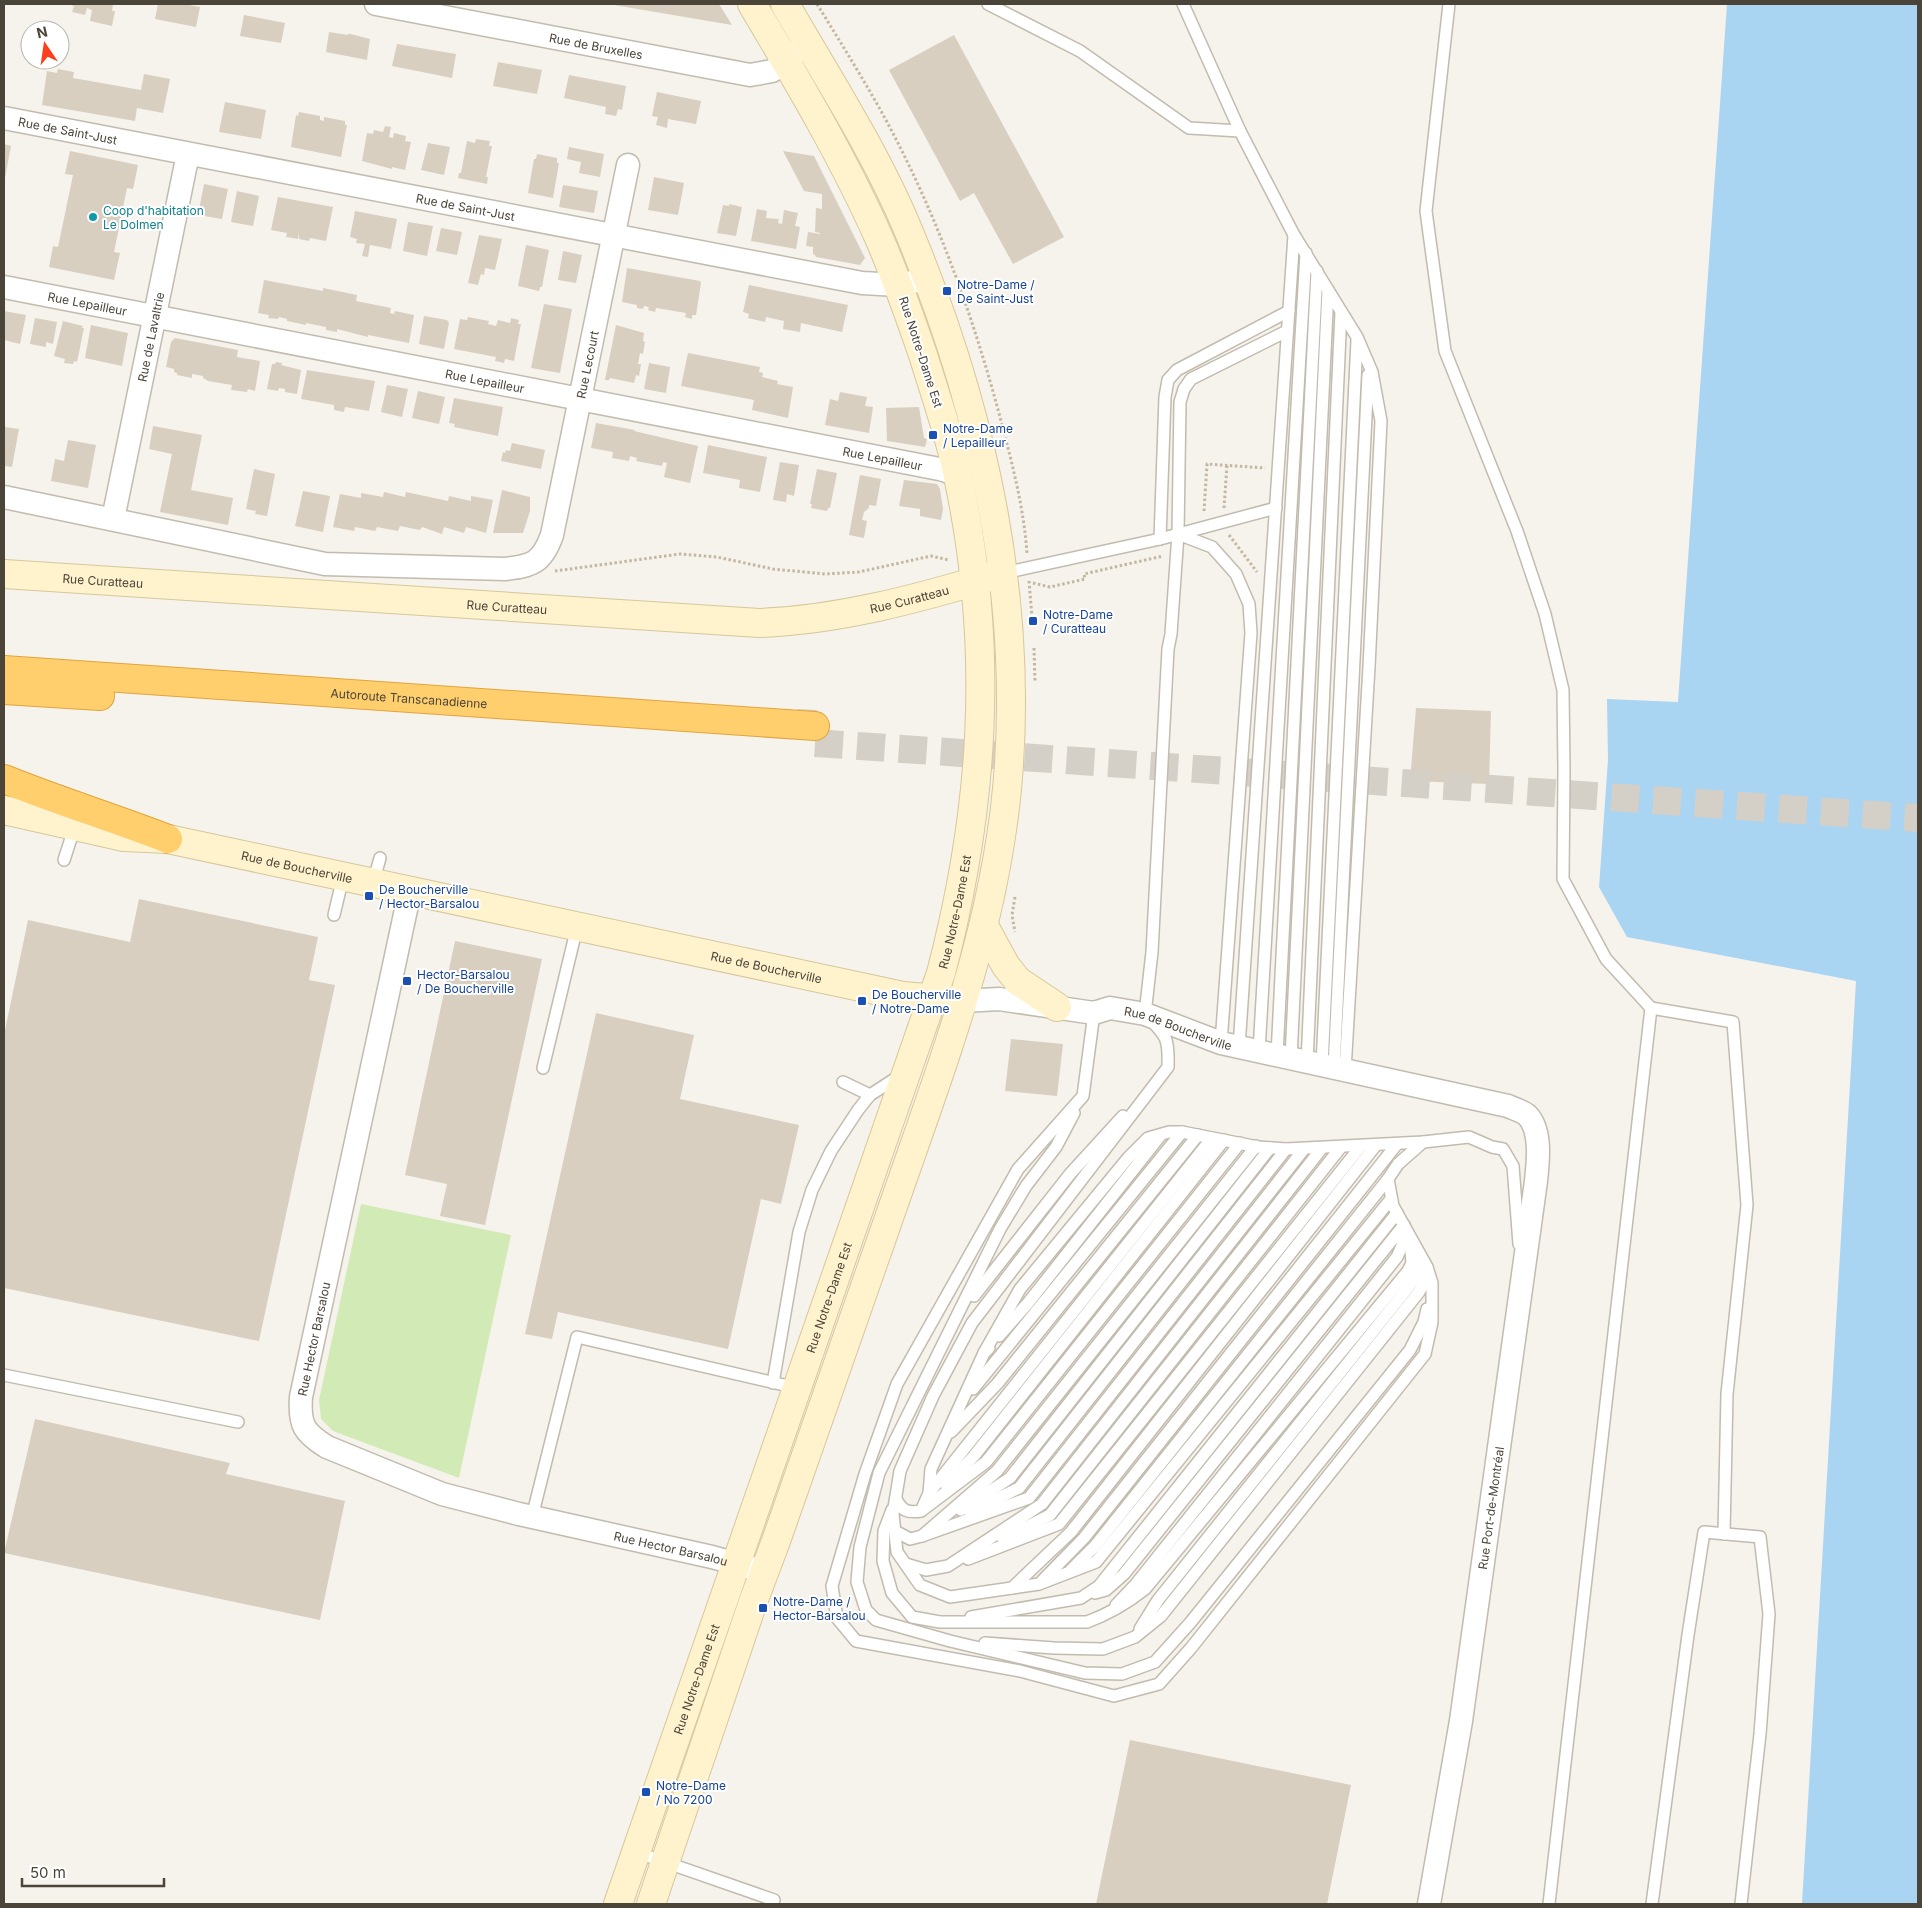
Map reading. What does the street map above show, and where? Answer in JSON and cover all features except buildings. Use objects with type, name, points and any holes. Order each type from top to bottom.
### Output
[{"type":"highway","name":"Autoroute Transcanadienne","points":[[4,670],[815,734],[4,690]]},
{"type":"highway","points":[[4,779],[56,800],[129,824],[168,840]]},
{"type":"main road","name":"Rue Notre-Dame Est","points":[[618,1904],[736,1564],[785,1385],[907,1071],[941,973],[958,907],[977,782],[981,698],[980,639],[976,582],[960,484],[936,394],[898,285],[879,238],[854,187],[752,4]]},
{"type":"main road","points":[[650,1904],[915,1144],[962,1001],[984,926],[1001,836],[1009,766],[1011,680],[1007,600],[1013,578],[961,377],[910,234],[885,180],[785,4]]},
{"type":"main road","name":"Rue Curatteau","points":[[4,574],[759,623],[842,614],[976,582],[1013,578]]},
{"type":"main road","name":"Rue de Boucherville","points":[[4,810],[124,837],[168,840],[343,877],[377,870],[410,891],[903,996],[962,1001]]},
{"type":"main road","points":[[984,926],[1006,966],[1018,981],[1057,1007]]},
{"type":"street","name":"Rue de Bruxelles","points":[[376,4],[750,75],[772,70],[784,59],[808,45]]},
{"type":"street","name":"Rue de Saint-Just","points":[[4,118],[862,283],[898,285],[926,279]]},
{"type":"street","name":"Rue de Lavaltrie","points":[[114,519],[188,154]]},
{"type":"street","name":"Rue Lecourt","points":[[542,565],[552,535],[628,165]]},
{"type":"street","name":"Rue Lepailleur","points":[[4,287],[940,470],[955,475],[960,484]]},
{"type":"street","points":[[4,497],[325,564],[504,569],[542,565]]},
{"type":"street","name":"Rue Hector Barsalou","points":[[410,891],[301,1397],[300,1415],[304,1428],[313,1438],[327,1447],[442,1494],[765,1572]]},
{"type":"street","name":"Rue de Boucherville","points":[[962,1001],[999,999],[1094,1013],[1110,1008],[1145,1014],[1288,1058],[1508,1106],[1526,1114]]},
{"type":"street","name":"Rue Port-de-Montréal","points":[[1429,1904],[1461,1721],[1540,1151],[1533,1123],[1526,1114]]},
{"type":"lane","points":[[988,4],[1080,51],[1189,128],[1240,131]]},
{"type":"lane","points":[[1183,4],[1240,131],[1294,235],[1357,337],[1369,364],[1288,1058]]},
{"type":"lane","points":[[1449,4],[1426,210],[1445,351],[1517,531],[1545,614],[1563,690],[1563,879],[1606,959],[1651,1008],[1733,1022],[1748,1205],[1727,1394],[1724,1534]]},
{"type":"lane","points":[[1288,1058],[1276,508],[1294,235]]},
{"type":"lane","points":[[1288,1058],[1306,253]]},
{"type":"lane","points":[[1288,1058],[1316,270]]},
{"type":"lane","points":[[1288,1058],[1328,290]]},
{"type":"lane","points":[[1160,539],[1165,397],[1168,380],[1177,370],[1289,311]]},
{"type":"lane","points":[[1288,1058],[1341,312]]},
{"type":"lane","points":[[1287,331],[1191,379],[1184,389],[1180,402],[1178,534],[1171,634],[1168,649],[1152,952],[1145,1014],[1162,1032],[1168,1046],[1168,1067],[972,1323],[933,1396],[900,1472],[893,1514],[897,1552],[920,1585],[950,1597],[1039,1584],[1096,1562],[1391,1199]]},
{"type":"lane","points":[[1288,1058],[1357,337]]},
{"type":"lane","points":[[1013,578],[1276,508]]},
{"type":"lane","points":[[1178,534],[1212,547],[1236,574],[1249,604],[1288,1058]]},
{"type":"lane","points":[[64,860],[75,826]]},
{"type":"lane","points":[[334,916],[343,877]]},
{"type":"lane","points":[[543,1068],[577,927]]},
{"type":"lane","points":[[1549,1904],[1651,1008]]},
{"type":"lane","points":[[1094,1013],[1084,1096],[1056,1146],[1026,1186],[1000,1228],[879,1473],[860,1547],[857,1582],[866,1610],[876,1620],[950,1641],[1086,1673],[1122,1674],[1155,1662],[1190,1623],[1410,1350],[1424,1322],[1432,1283]]},
{"type":"lane","points":[[944,1341],[980,1286],[1070,1174],[1168,1067]]},
{"type":"lane","points":[[532,1517],[577,1337],[785,1385],[799,1232],[812,1190],[830,1151],[858,1110],[870,1095],[907,1071]]},
{"type":"lane","points":[[843,1082],[870,1095]]},
{"type":"lane","points":[[1084,1096],[1018,1169],[897,1384],[865,1474],[832,1586],[837,1618],[856,1641],[1020,1671],[1114,1696],[1158,1684],[1191,1648],[1425,1354],[1432,1322],[1432,1283],[1428,1268],[1391,1199],[1388,1180]]},
{"type":"lane","points":[[929,1493],[931,1469],[984,1353],[1020,1289],[1128,1158],[1148,1138],[1169,1132],[1182,1132],[1270,1148],[1304,1149],[1397,1144],[1469,1137],[1492,1147],[1503,1149],[1513,1166],[1522,1284]]},
{"type":"lane","points":[[962,1402],[1182,1132]]},
{"type":"lane","points":[[945,1439],[998,1384],[1198,1135]]},
{"type":"lane","points":[[921,1511],[974,1456],[1218,1139]]},
{"type":"lane","points":[[921,1511],[929,1493],[1218,1139]]},
{"type":"lane","points":[[1068,1573],[1095,1546],[1388,1180],[1398,1164],[1423,1142]]},
{"type":"lane","points":[[896,1499],[901,1509],[910,1513],[921,1511],[986,1462],[1240,1143]]},
{"type":"lane","points":[[1039,1584],[1084,1538],[1397,1144]]},
{"type":"lane","points":[[1012,1588],[1071,1532],[1376,1145]]},
{"type":"lane","points":[[922,1536],[998,1471],[1256,1146]]},
{"type":"lane","points":[[906,1564],[926,1570],[948,1566],[1059,1524],[1360,1146]]},
{"type":"lane","points":[[948,1566],[1050,1515],[1340,1147]]},
{"type":"lane","points":[[922,1536],[1010,1478],[1270,1148]]},
{"type":"lane","points":[[948,1566],[1042,1504],[1322,1148]]},
{"type":"lane","points":[[922,1536],[1019,1488],[1286,1149]]},
{"type":"lane","points":[[895,1531],[910,1539],[1029,1498],[1304,1149]]},
{"type":"lane","points":[[1081,1598],[1099,1586],[1116,1566],[1397,1213]]},
{"type":"lane","points":[[896,1499],[884,1531],[883,1561],[892,1594],[912,1617],[940,1622],[1086,1622],[1106,1615],[1127,1604],[1145,1589],[1408,1271],[1412,1263],[1407,1230]]},
{"type":"lane","points":[[940,1622],[1081,1598],[1106,1590],[1124,1574],[1407,1230]]},
{"type":"lane","points":[[1106,1615],[1136,1584],[1397,1257],[1407,1230]]},
{"type":"lane","points":[[1135,1637],[1158,1600],[1415,1278],[1420,1266],[1418,1250]]},
{"type":"lane","points":[[950,1641],[1054,1648],[1103,1649],[1135,1637],[1162,1616],[1419,1292],[1425,1282],[1428,1268]]},
{"type":"lane","points":[[4,1375],[238,1422]]},
{"type":"lane","points":[[1652,1904],[1688,1635],[1704,1532],[1760,1537],[1770,1614],[1760,1734],[1741,1904]]},
{"type":"lane","points":[[636,1852],[774,1900]]},
{"type":"path","points":[[1204,511],[1207,464],[1268,468]]},
{"type":"path","points":[[1224,508],[1227,465]]},
{"type":"path","points":[[1227,533],[1258,572]]},
{"type":"path","points":[[542,565],[559,570],[692,554],[717,557],[774,569],[825,574],[859,572],[931,556],[955,562]]},
{"type":"path","points":[[1013,578],[1050,587],[1085,579],[1084,574],[1164,556]]},
{"type":"green space","points":[[361,1204],[511,1235],[459,1478],[333,1431],[321,1419],[319,1400]]},
{"type":"water","points":[[1727,4],[1918,4],[1918,1904],[1802,1904],[1856,981],[1627,937],[1599,887],[1608,760],[1607,699],[1678,702]]},
{"type":"tunnel","points":[[815,743],[1918,818]]},
{"type":"place","name":"Coop d'habitation Le Dolmen","points":[[93,217]]},
{"type":"place","name":"Notre-Dame / De Saint-Just","points":[[947,291]]},
{"type":"place","name":"Notre-Dame / Lepailleur","points":[[933,435]]},
{"type":"place","name":"Notre-Dame / Curatteau","points":[[1033,621]]},
{"type":"place","name":"De Boucherville / Hector-Barsalou","points":[[369,896]]},
{"type":"place","name":"Hector-Barsalou / De Boucherville","points":[[407,981]]},
{"type":"place","name":"De Boucherville / Notre-Dame","points":[[862,1001]]},
{"type":"place","name":"Notre-Dame / Hector-Barsalou","points":[[763,1608]]},
{"type":"place","name":"Notre-Dame / No 7200","points":[[646,1792]]}]
